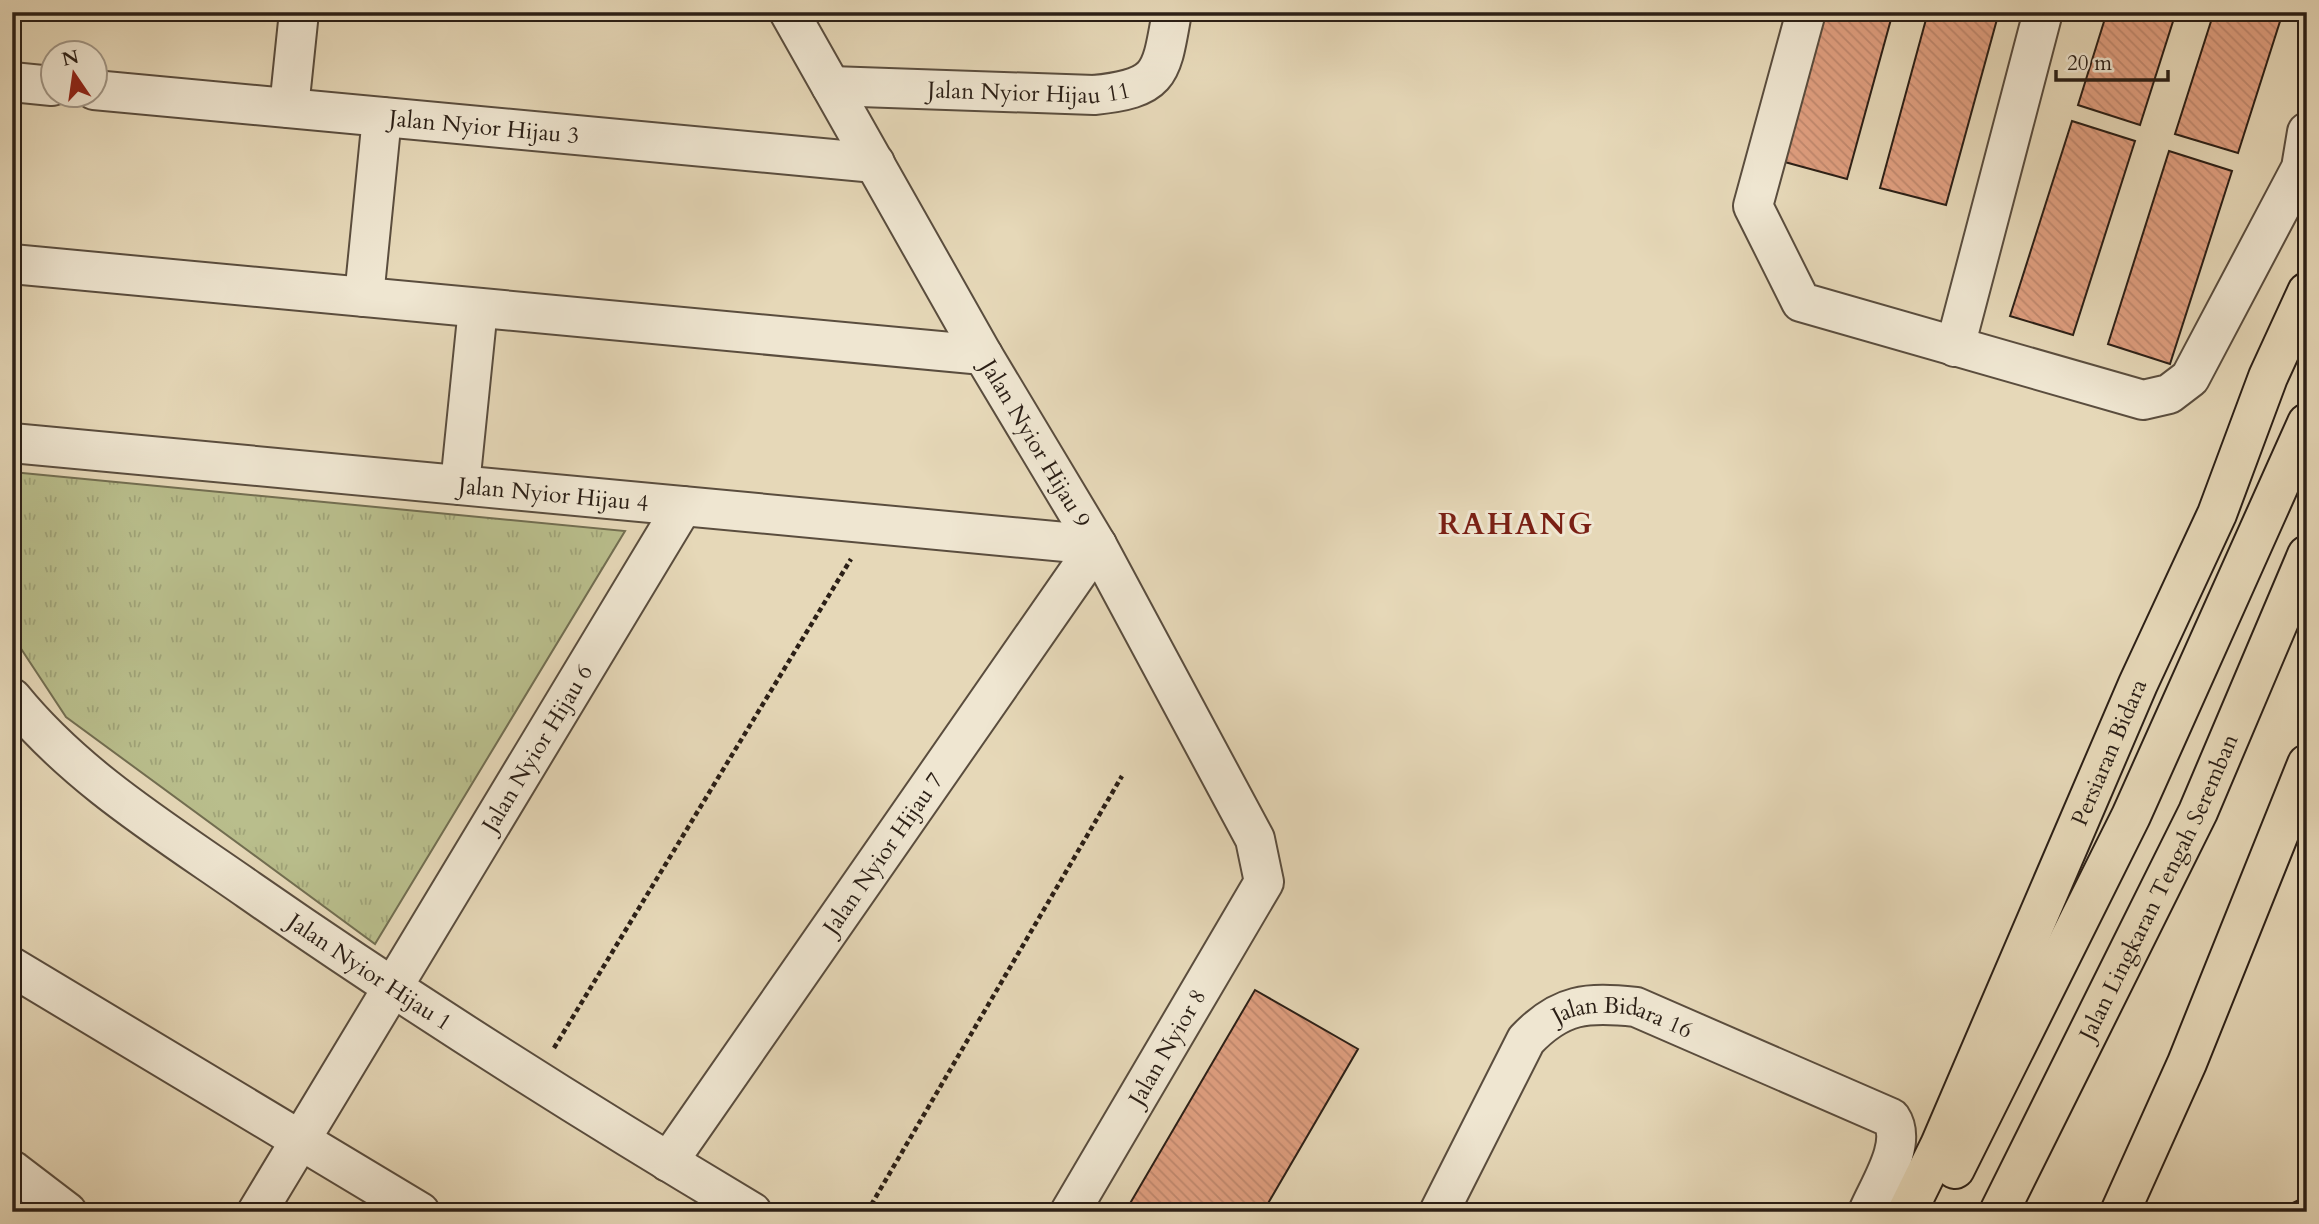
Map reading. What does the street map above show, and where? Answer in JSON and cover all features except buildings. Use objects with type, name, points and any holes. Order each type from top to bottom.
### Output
[{"type":"main road","name":"Persiaran Bidara","points":[[1907,1212],[1940,1145],[2138,684],[2217,514],[2269,377],[2307,292]]},
{"type":"main road","name":"Persiaran Bidara","points":[[1934,1212],[2131,816],[2307,423]]},
{"type":"main road","name":"Jalan Lingkaran Tengah Seremban","points":[[1999,1212],[2197,813],[2307,555]]},
{"type":"main road","points":[[2120,1212],[2187,1063],[2307,764]]},
{"type":"street","points":[[289,108],[299,12]]},
{"type":"street","name":"Jalan Nyior Hijau 9","points":[[789,12],[983,355],[1097,545],[1255,839],[1264,882]]},
{"type":"street","name":"Jalan Nyior Hijau 11","points":[[831,86],[1094,95],[1115,93],[1136,88],[1152,79],[1163,64],[1171,12]]},
{"type":"street","points":[[1806,12],[1754,206],[1801,302],[2143,400],[2169,394],[2190,378],[2301,169],[2307,132]]},
{"type":"street","points":[[1955,347],[2043,12]]},
{"type":"street","points":[[12,82],[38,85]]},
{"type":"street","name":"Jalan Nyior Hijau 3","points":[[108,91],[875,163]]},
{"type":"street","points":[[364,298],[382,117]]},
{"type":"street","points":[[12,264],[983,355]]},
{"type":"street","points":[[460,485],[478,308]]},
{"type":"street","name":"Jalan Nyior Hijau 4","points":[[12,443],[1097,545]]},
{"type":"street","name":"Jalan Nyior Hijau 6","points":[[257,1212],[683,506]]},
{"type":"street","name":"Jalan Nyior Hijau 7","points":[[668,1162],[1097,545]]},
{"type":"street","name":"Jalan Nyior Hijau 1","points":[[12,698],[40,732],[120,800],[392,990],[752,1212]]},
{"type":"street","name":"Jalan Nyior 8","points":[[1070,1212],[1264,882]]},
{"type":"street","points":[[12,967],[420,1212]]},
{"type":"street","name":"Jalan Bidara 16","points":[[1439,1212],[1526,1040],[1546,1018],[1571,1009],[1606,1004],[1636,1007],[1891,1118],[1898,1128],[1897,1142],[1868,1212]]},
{"type":"street","points":[[12,1170],[67,1212]]},
{"type":"path","points":[[535,1078],[872,524]]},
{"type":"path","points":[[867,1212],[1122,776]]},
{"type":"green space","points":[[12,472],[625,531],[375,944],[66,717],[12,635]]},
{"type":"district","name":"RAHANG","points":[[1516,524]]}]
